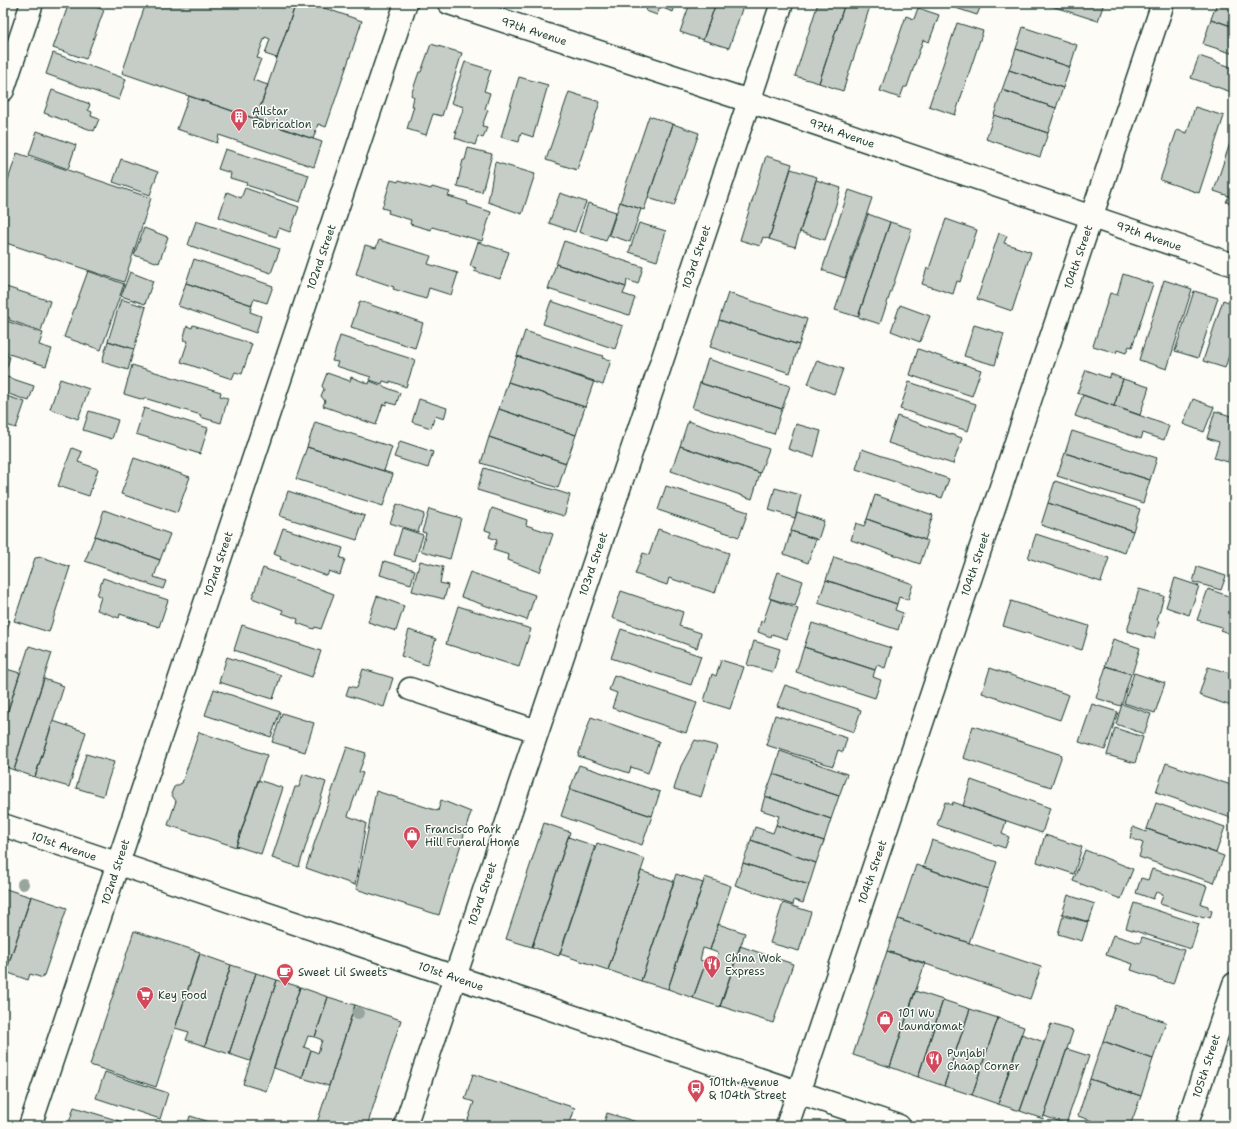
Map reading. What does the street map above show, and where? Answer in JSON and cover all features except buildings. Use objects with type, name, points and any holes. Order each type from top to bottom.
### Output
[{"type":"street","points":[[3,90],[32,3]]},
{"type":"street","name":"102nd Street","points":[[30,1126],[406,3]]},
{"type":"street","name":"97th Avenue","points":[[449,3],[749,101],[1234,265]]},
{"type":"street","name":"103rd Street","points":[[405,1126],[782,3]]},
{"type":"street","name":"104th Street","points":[[787,1126],[1163,3]]},
{"type":"street","points":[[410,689],[537,731]]},
{"type":"street","name":"101st Avenue","points":[[3,826],[899,1126]]},
{"type":"street","name":"105th Street","points":[[1186,1126],[1234,984]]},
{"type":"place","name":"Allstar Fabrication","points":[[239,132]]},
{"type":"place","name":"Francisco Park Hill Funeral Home","points":[[412,850]]},
{"type":"place","name":"China Wok Express","points":[[712,979]]},
{"type":"place","name":"Sweet Lil Sweets","points":[[285,987]]},
{"type":"place","name":"Key Food","points":[[145,1010]]},
{"type":"place","name":"101 Wu Laundromat","points":[[885,1034]]},
{"type":"place","name":"Punjabi Chaap Corner","points":[[934,1074]]},
{"type":"place","name":"101th Avenue & 104th Street","points":[[696,1103]]}]
